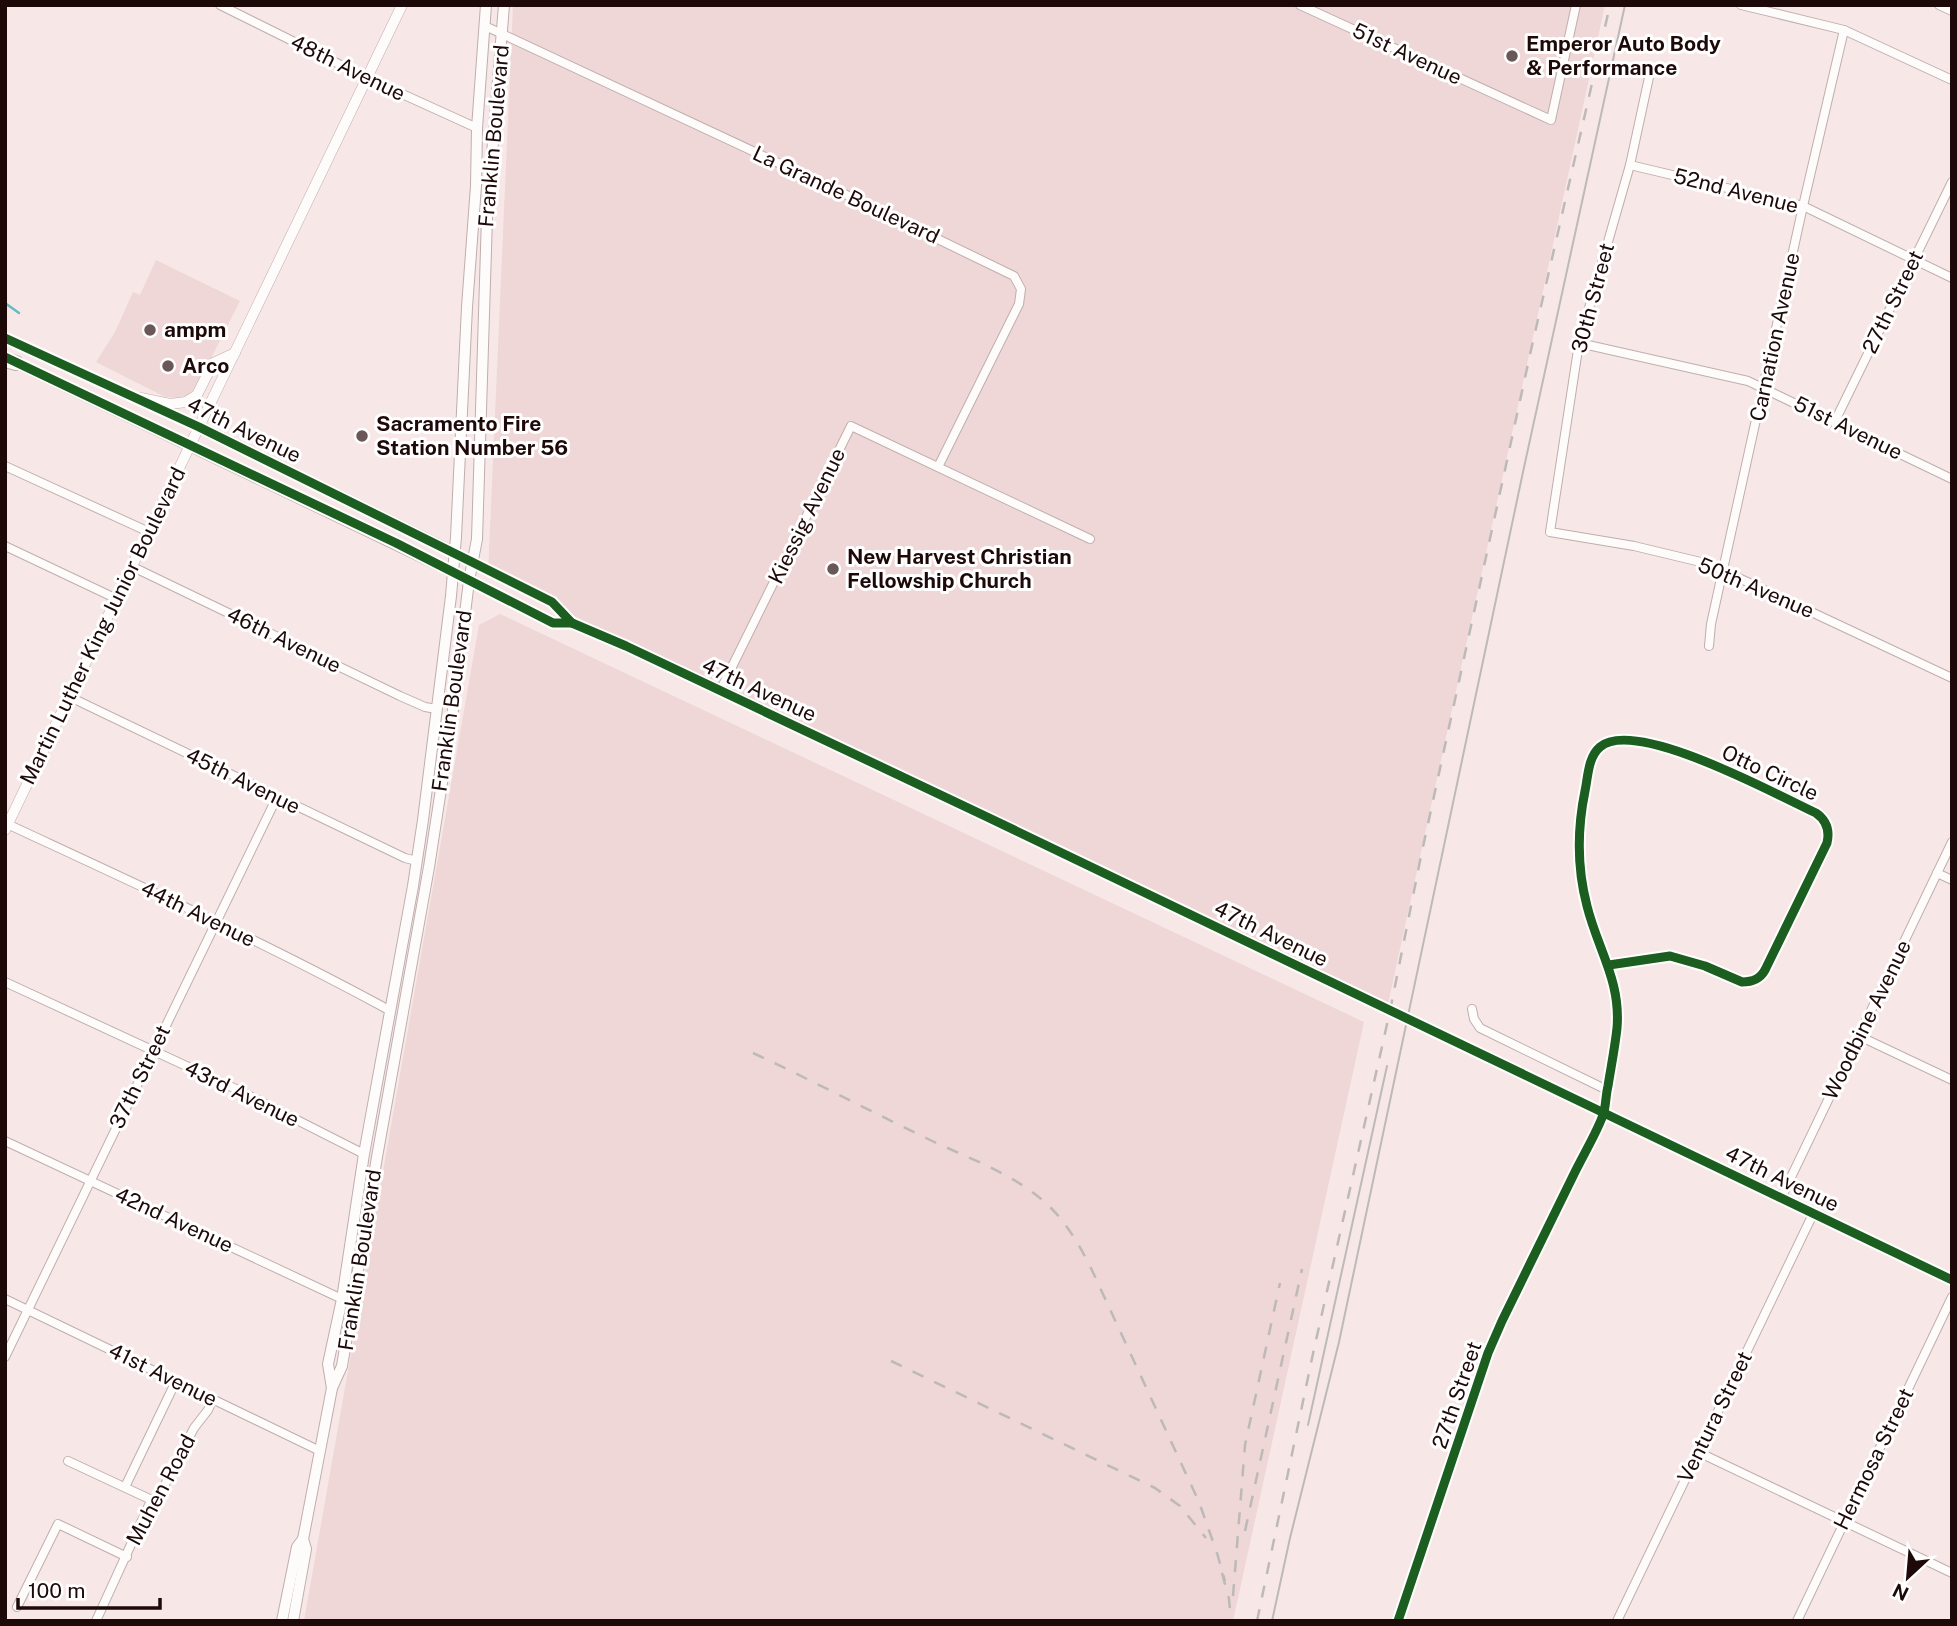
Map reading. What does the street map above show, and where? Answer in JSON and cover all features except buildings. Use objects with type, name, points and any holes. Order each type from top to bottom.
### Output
[{"type":"main road","name":"Franklin Boulevard","points":[[332,1388],[328,1364],[342,1299],[364,1154],[416,861],[453,572],[486,5]]},
{"type":"main road","name":"Franklin Boulevard","points":[[282,1621],[297,1547],[303,1539],[332,1388],[342,1366],[429,867],[477,539],[487,217],[504,5]]},
{"type":"main road","name":"47th Avenue","points":[[5,338],[199,427],[455,553]]},
{"type":"main road","name":"47th Avenue","points":[[9,360],[453,572]]},
{"type":"main road","points":[[406,919],[418,898],[426,842],[436,823],[432,807],[438,758],[433,740]]},
{"type":"main road","name":"Franklin Boulevard","points":[[293,1621],[306,1549],[303,1539]]},
{"type":"street","name":"48th Avenue","points":[[220,5],[367,78],[477,128]]},
{"type":"street","name":"Martin Luther King Junior Boulevard","points":[[6,826],[71,697],[402,5]]},
{"type":"street","name":"51st Avenue","points":[[1300,5],[1551,120],[1576,5]]},
{"type":"street","points":[[1741,5],[1844,30],[1952,80]]},
{"type":"street","points":[[1939,5],[1952,11]]},
{"type":"street","name":"La Grande Boulevard","points":[[485,26],[1014,276],[1021,289],[1021,300],[939,467]]},
{"type":"street","name":"Carnation Avenue","points":[[1709,646],[1723,569],[1844,30]]},
{"type":"street","name":"30th Street","points":[[1550,532],[1579,343],[1630,166],[1651,68]]},
{"type":"street","name":"52nd Avenue","points":[[1630,166],[1803,206],[1952,278]]},
{"type":"street","name":"27th Street","points":[[1835,421],[1952,182]]},
{"type":"street","name":"51st Avenue","points":[[1579,343],[1737,378],[1764,387],[1952,479]]},
{"type":"street","points":[[131,396],[170,404],[186,402],[197,395],[213,363],[235,353]]},
{"type":"street","name":"Kiessig Avenue","points":[[720,691],[851,426],[1090,539]]},
{"type":"street","points":[[5,466],[149,532]]},
{"type":"street","name":"50th Avenue","points":[[1550,532],[1634,546],[1723,569],[1952,678]]},
{"type":"street","points":[[5,546],[117,599]]},
{"type":"street","name":"47th Avenue","points":[[455,553],[552,602],[572,623]]},
{"type":"street","name":"46th Avenue","points":[[133,567],[400,696],[437,709]]},
{"type":"street","name":"47th Avenue","points":[[453,572],[553,623],[572,623],[626,646],[1952,1280]]},
{"type":"street","name":"45th Avenue","points":[[71,697],[416,861]]},
{"type":"street","name":"Otto Circle","points":[[1604,1113],[1616,1037],[1616,994],[1609,965],[1590,921],[1583,892],[1579,854],[1580,816],[1591,761],[1601,746],[1615,740],[1635,740],[1675,750],[1699,758],[1816,813],[1824,820],[1828,831],[1827,843],[1765,970],[1758,978],[1742,982],[1705,966],[1670,956],[1609,965]]},
{"type":"street","name":"37th Street","points":[[5,1356],[277,797]]},
{"type":"street","name":"44th Avenue","points":[[6,826],[85,859],[389,1010]]},
{"type":"street","name":"Woodbine Avenue","points":[[1781,1199],[1952,842]]},
{"type":"street","points":[[1937,873],[1952,880]]},
{"type":"street","name":"43rd Avenue","points":[[5,982],[236,1089],[364,1154]]},
{"type":"street","points":[[1472,1009],[1474,1020],[1480,1028],[1607,1090]]},
{"type":"street","points":[[1859,1035],[1952,1080]]},
{"type":"street","name":"27th Street","points":[[1398,1621],[1490,1349],[1604,1113]]},
{"type":"street","name":"42nd Avenue","points":[[5,1141],[342,1299]]},
{"type":"street","name":"Ventura Street","points":[[1617,1621],[1813,1214]]},
{"type":"street","name":"Hermosa Street","points":[[1797,1621],[1952,1297]]},
{"type":"street","name":"41st Avenue","points":[[5,1299],[320,1451]]},
{"type":"street","points":[[125,1487],[176,1381]]},
{"type":"street","name":"Muhen Road","points":[[96,1621],[149,1505],[156,1502],[194,1428],[213,1399]]},
{"type":"street","points":[[1698,1452],[1952,1573]]},
{"type":"street","points":[[68,1461],[156,1502]]},
{"type":"street","points":[[18,1606],[58,1524],[127,1557]]},
{"type":"shaded area","points":[[513,5],[1605,5],[1387,1009],[488,574]]},
{"type":"shaded area","points":[[156,260],[240,301],[198,384],[190,394],[179,398],[165,397],[96,362],[115,332],[133,292],[140,295]]},
{"type":"shaded area","points":[[500,614],[1364,1022],[1233,1621],[304,1621],[479,625]]},
{"type":"waterway","points":[[5,303],[19,313]]},
{"type":"tram line","points":[[1272,1621],[1339,1342],[1625,5]]},
{"type":"tram line","points":[[1308,1425],[1387,1066]]},
{"type":"railway","points":[[1257,1621],[1531,350],[1610,5]]},
{"type":"railway","points":[[753,1053],[1008,1176],[1051,1208],[1073,1236],[1090,1266],[1199,1502],[1225,1581]]},
{"type":"railway","points":[[1245,1531],[1302,1269]]},
{"type":"railway","points":[[1233,1596],[1245,1445],[1280,1283]]},
{"type":"railway","points":[[891,1361],[1155,1488],[1180,1506],[1206,1538]]},
{"type":"railway","points":[[1222,1573],[1231,1621]]},
{"type":"cycle path","points":[[5,338],[199,427],[552,602],[572,623],[985,816],[1952,1280]]},
{"type":"cycle path","points":[[5,357],[396,543],[553,623],[572,623]]},
{"type":"cycle path","points":[[1398,1621],[1488,1353],[1604,1112],[1616,1035],[1616,995],[1587,906],[1579,849],[1582,806],[1593,756],[1600,747],[1618,740],[1643,742],[1673,750],[1740,776],[1816,813],[1825,822],[1827,843],[1765,970],[1758,978],[1742,982],[1705,966],[1670,956],[1609,965]]},
{"type":"place","name":"Emperor Auto Body & Performance","points":[[1512,56]]},
{"type":"place","name":"ampm","points":[[150,330]]},
{"type":"place","name":"Arco","points":[[168,366]]},
{"type":"place","name":"Sacramento Fire Station Number 56","points":[[362,436]]},
{"type":"place","name":"New Harvest Christian Fellowship Church","points":[[833,569]]}]
